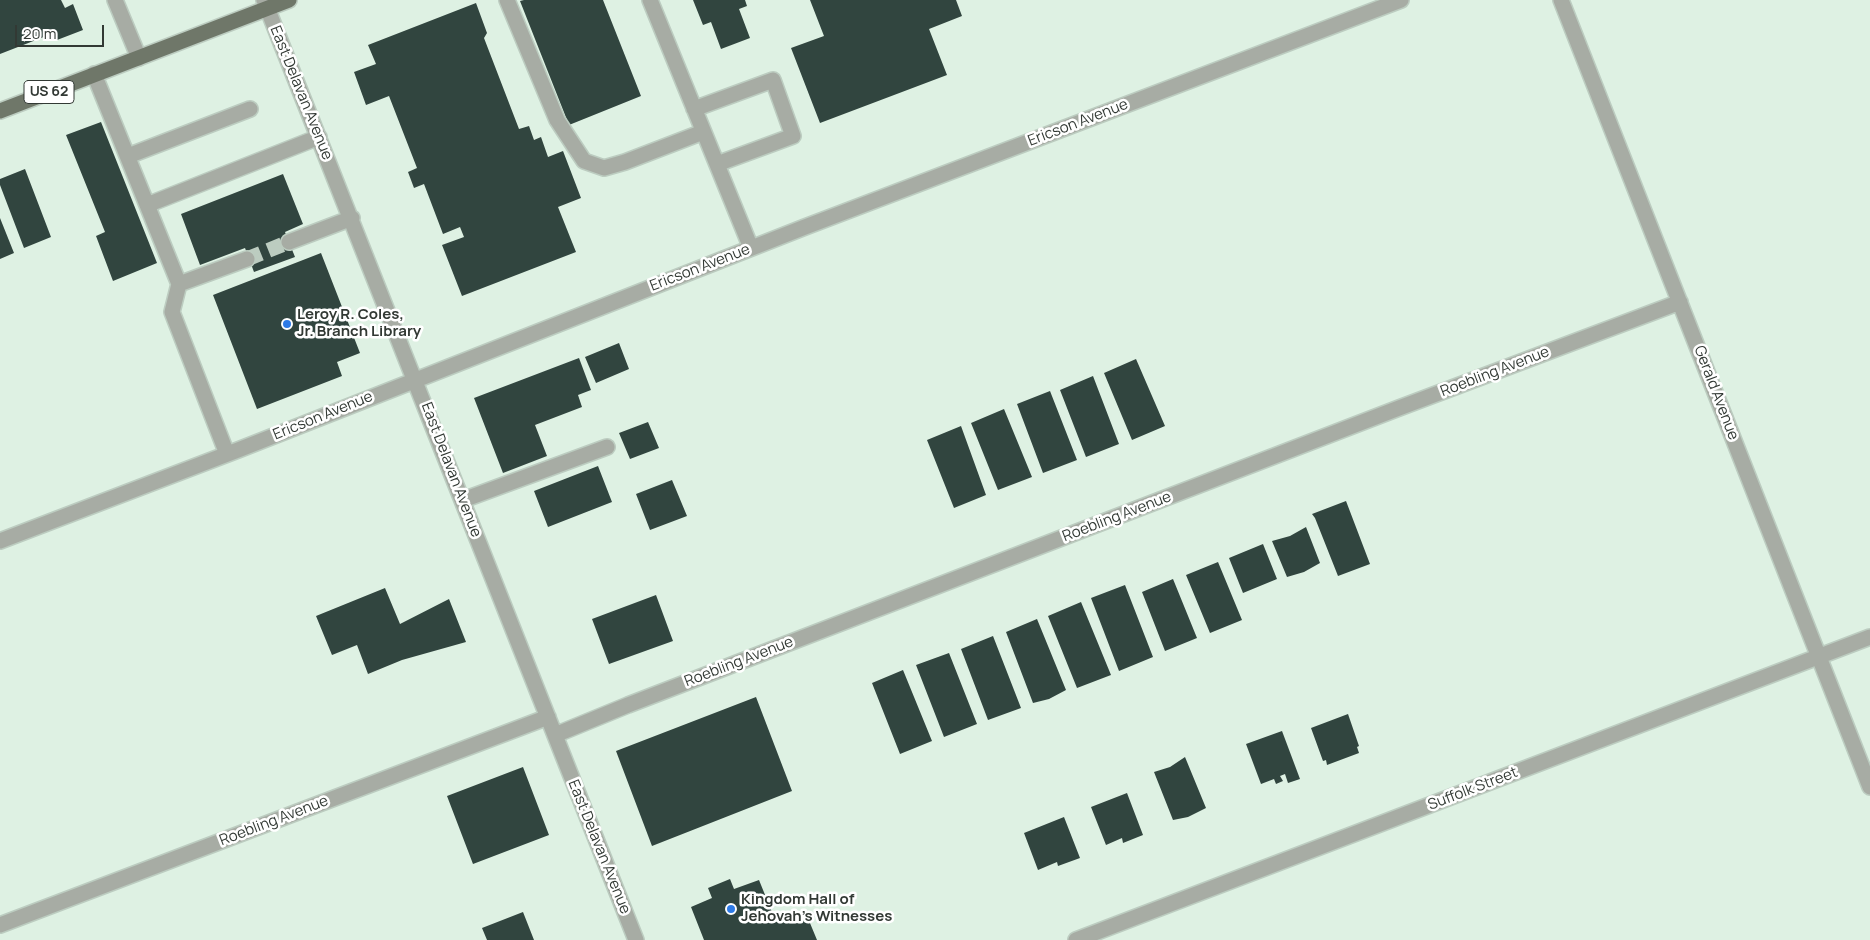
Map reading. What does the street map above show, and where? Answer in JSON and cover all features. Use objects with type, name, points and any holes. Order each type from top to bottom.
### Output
[{"type":"main road","name":"US 62","points":[[0,111],[139,58],[266,4],[290,0]]},
{"type":"street","points":[[116,0],[139,58]]},
{"type":"street","points":[[508,0],[558,120],[584,161],[604,168],[625,162],[703,132]]},
{"type":"street","points":[[650,0],[751,248]]},
{"type":"street","name":"Ericson Avenue","points":[[0,541],[751,248],[1401,0]]},
{"type":"street","name":"Gerald Avenue","points":[[1561,0],[1870,787]]},
{"type":"street","name":"East Delavan Avenue","points":[[266,4],[636,940]]},
{"type":"street","points":[[94,74],[179,284],[172,312],[227,454]]},
{"type":"street","points":[[694,109],[773,80],[793,136],[717,164]]},
{"type":"street","points":[[128,156],[250,109]]},
{"type":"street","points":[[147,205],[319,137]]},
{"type":"street","points":[[289,242],[352,218]]},
{"type":"street","points":[[179,284],[247,258]]},
{"type":"street","name":"Roebling Avenue","points":[[555,735],[1389,411],[1680,302]]},
{"type":"street","points":[[463,500],[607,447]]},
{"type":"street","name":"Suffolk Street","points":[[1076,940],[1870,637]]},
{"type":"street","name":"Roebling Avenue","points":[[0,925],[548,717]]},
{"type":"building","points":[[0,0],[61,0],[65,8],[73,4],[83,30],[57,40],[54,33],[0,54]]},
{"type":"building","points":[[603,0],[641,96],[569,125],[520,1]]},
{"type":"building","points":[[693,0],[745,0],[747,6],[739,9],[750,38],[721,49],[711,22],[703,25]]},
{"type":"building","points":[[810,0],[956,0],[962,16],[929,29],[947,75],[820,123],[791,48],[824,36]]},
{"type":"building","points":[[476,3],[487,33],[484,38],[519,129],[529,126],[534,140],[541,137],[548,157],[563,151],[581,198],[558,207],[576,252],[462,296],[442,245],[464,237],[460,227],[443,234],[424,184],[414,188],[408,172],[417,168],[389,96],[366,105],[354,72],[376,64],[368,45]]},
{"type":"building","points":[[101,122],[157,263],[113,281],[96,236],[105,232],[66,135]]},
{"type":"building","points":[[25,169],[51,237],[24,248],[0,185],[0,179]]},
{"type":"building","points":[[283,174],[303,224],[285,232],[295,257],[254,272],[245,248],[200,265],[181,214]]},
{"type":"building","points":[[0,218],[14,253],[0,259]]},
{"type":"building","name":"Leroy R. Coles, Jr. Branch Library","points":[[321,253],[360,353],[337,362],[342,376],[257,409],[213,295]]},
{"type":"building","points":[[619,343],[629,369],[596,383],[585,357]]},
{"type":"building","points":[[579,358],[591,390],[578,395],[582,407],[535,425],[547,456],[503,473],[474,398]]},
{"type":"building","points":[[1136,359],[1165,426],[1132,440],[1104,373]]},
{"type":"building","points":[[1093,376],[1119,444],[1086,457],[1060,390]]},
{"type":"building","points":[[1050,391],[1077,460],[1043,473],[1017,404]]},
{"type":"building","points":[[1004,409],[1032,477],[998,490],[971,423]]},
{"type":"building","points":[[648,422],[659,448],[630,459],[619,433]]},
{"type":"building","points":[[961,426],[986,495],[954,508],[927,440]]},
{"type":"building","points":[[598,466],[612,502],[548,527],[534,491]]},
{"type":"building","points":[[672,480],[687,516],[650,530],[636,494]]},
{"type":"building","points":[[1346,501],[1370,564],[1338,576],[1312,514]]},
{"type":"building","points":[[1306,527],[1320,563],[1304,572],[1287,577],[1272,541],[1290,536]]},
{"type":"building","points":[[1263,544],[1277,579],[1243,593],[1229,558]]},
{"type":"building","points":[[1218,562],[1242,620],[1210,633],[1186,575]]},
{"type":"building","points":[[1173,579],[1197,638],[1165,651],[1142,592]]},
{"type":"building","points":[[1125,585],[1153,657],[1119,671],[1091,598]]},
{"type":"building","points":[[385,588],[400,624],[449,599],[466,642],[402,660],[368,674],[357,645],[332,655],[316,616]]},
{"type":"building","points":[[656,595],[673,641],[609,664],[592,619]]},
{"type":"building","points":[[1081,602],[1111,675],[1077,688],[1048,616]]},
{"type":"building","points":[[1037,619],[1066,690],[1049,699],[1033,703],[1006,632]]},
{"type":"building","points":[[993,636],[1021,708],[988,720],[961,649]]},
{"type":"building","points":[[949,653],[977,724],[944,737],[916,665]]},
{"type":"building","points":[[903,670],[932,741],[900,754],[872,683]]},
{"type":"building","points":[[756,697],[792,791],[652,846],[616,751]]},
{"type":"building","points":[[1348,714],[1359,746],[1357,747],[1359,753],[1327,765],[1326,760],[1323,761],[1311,728]]},
{"type":"building","points":[[1282,731],[1300,779],[1288,783],[1285,774],[1280,776],[1283,781],[1276,784],[1274,779],[1261,784],[1246,744]]},
{"type":"building","points":[[1185,757],[1206,808],[1188,817],[1173,820],[1154,772],[1170,767]]},
{"type":"building","points":[[523,767],[549,835],[473,864],[447,796]]},
{"type":"building","points":[[1127,793],[1143,835],[1123,843],[1122,838],[1106,845],[1091,807]]},
{"type":"building","points":[[1064,817],[1080,858],[1058,866],[1057,862],[1038,870],[1024,833]]},
{"type":"building","name":"Kingdom Hall of Jehovah’s Witnesses","points":[[730,879],[734,889],[759,880],[776,922],[805,911],[817,940],[704,940],[691,907],[712,898],[708,888]]},
{"type":"building","points":[[523,912],[534,940],[487,940],[482,928]]},
{"type":"tunnel","points":[[247,259],[289,242]]},
{"type":"place","name":"Leroy R. Coles, Jr. Branch Library","points":[[287,324]]},
{"type":"place","name":"Kingdom Hall of Jehovah’s Witnesses","points":[[731,909]]}]
